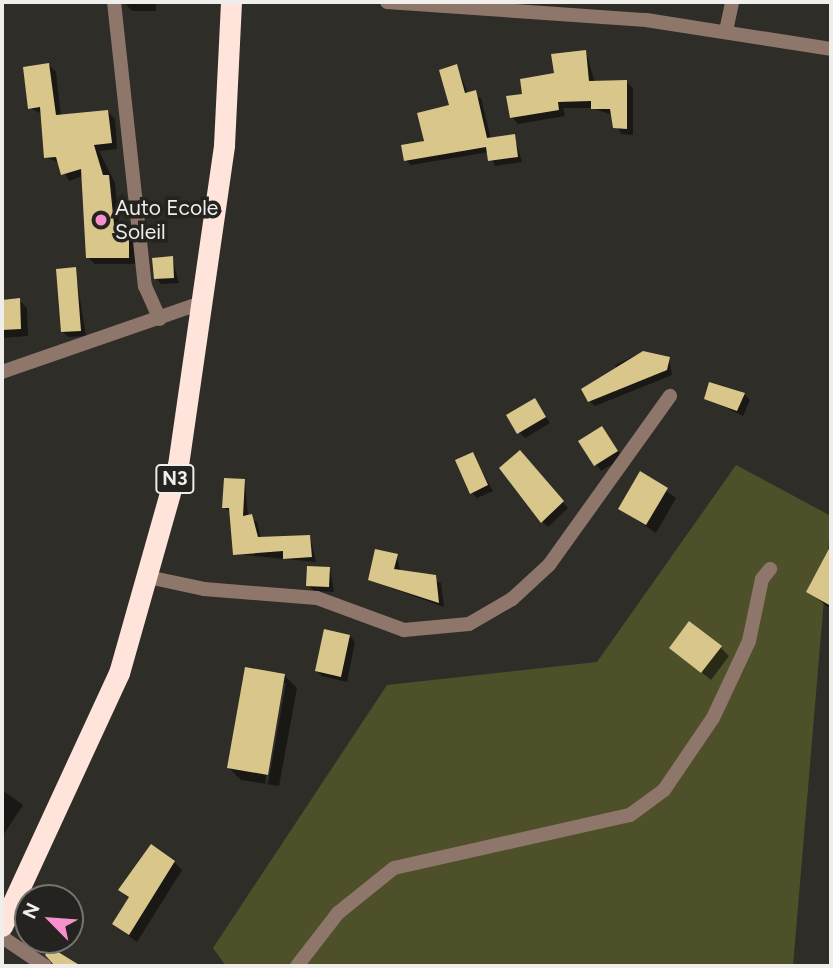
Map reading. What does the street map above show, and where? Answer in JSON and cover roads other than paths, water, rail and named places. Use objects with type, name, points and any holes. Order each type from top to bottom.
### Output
[{"type":"highway","name":"N3","points":[[2,926],[119,673],[178,465],[204,302],[224,145],[231,2]]},
{"type":"street","points":[[114,2],[145,286],[160,319]]},
{"type":"street","points":[[387,2],[726,31],[831,49]]},
{"type":"street","points":[[726,31],[733,2]]},
{"type":"street","points":[[2,372],[204,302]]},
{"type":"street","points":[[148,578],[204,589],[317,598],[404,630],[469,624],[512,599],[549,565],[670,396]]},
{"type":"street","points":[[297,966],[338,912],[394,868],[630,815],[664,790],[713,718],[749,641],[762,579],[770,569]]},
{"type":"street","points":[[2,937],[45,966]]},
{"type":"place","name":"Auto Ecole Soleil","points":[[101,220]]}]
